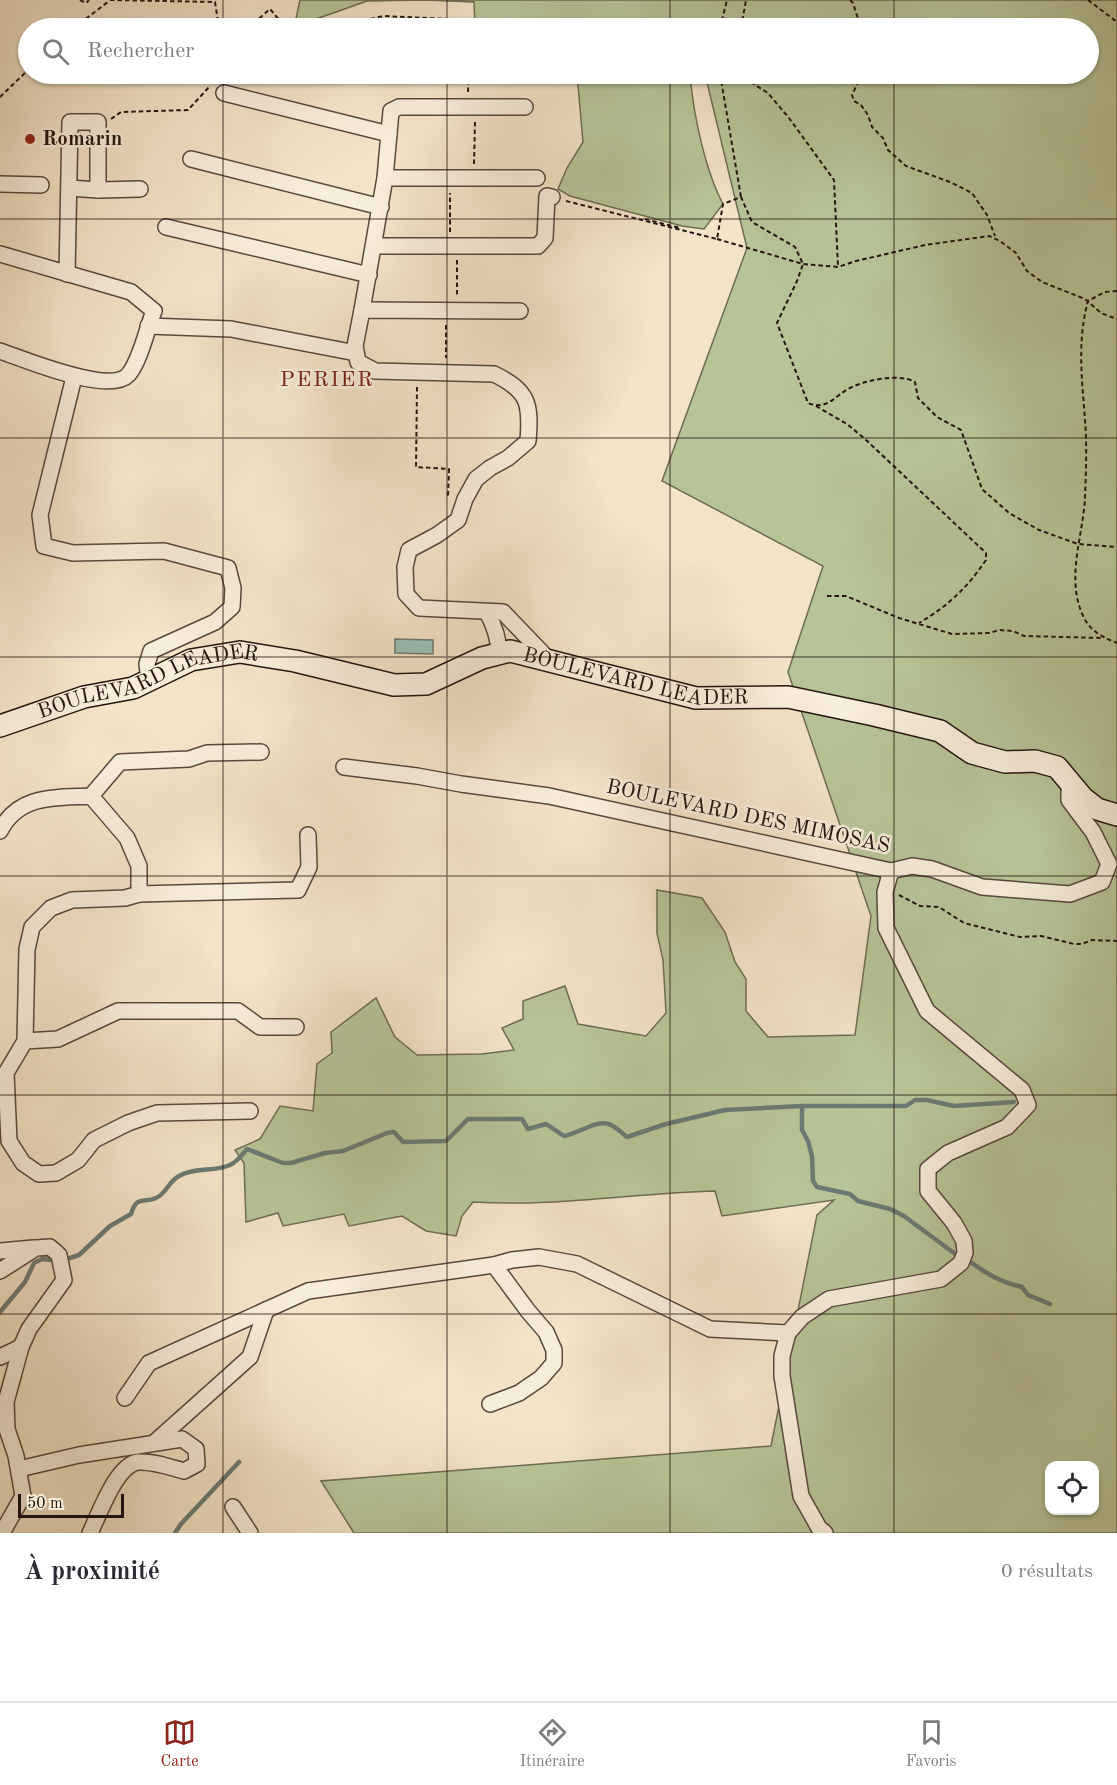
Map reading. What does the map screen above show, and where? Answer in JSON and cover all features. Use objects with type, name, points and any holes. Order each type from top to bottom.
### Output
[{"type":"street","points":[[224,93],[389,134]]},
{"type":"street","points":[[525,107],[399,107],[391,111],[381,207],[355,345],[358,362],[375,371],[494,374],[512,383],[526,398],[530,419],[528,441],[508,458],[476,479],[458,520],[437,535],[409,550],[405,567],[406,594],[419,608],[502,612],[548,660]]},
{"type":"street","points":[[67,274],[70,122],[98,122],[98,190]]},
{"type":"street","points":[[191,159],[381,207]]},
{"type":"street","points":[[385,178],[537,178]]},
{"type":"street","points":[[0,184],[41,185]]},
{"type":"street","points":[[69,188],[140,189]]},
{"type":"street","points":[[375,246],[538,246],[545,238],[547,196],[552,197]]},
{"type":"street","points":[[166,227],[369,275]]},
{"type":"street","points":[[0,254],[131,292],[154,311],[134,366],[123,379],[114,381],[74,377],[0,351]]},
{"type":"street","points":[[362,310],[520,311]]},
{"type":"street","points":[[148,326],[231,329],[356,353]]},
{"type":"street","points":[[74,377],[40,515],[44,546],[73,553],[164,551],[228,568],[233,588],[232,608],[215,622],[151,651],[147,664],[149,680]]},
{"type":"street","points":[[487,612],[494,625],[499,654]]},
{"type":"street","name":"BOULEVARD LEADER","points":[[0,727],[84,698],[133,688],[191,660],[240,652],[295,661],[394,685],[426,684],[482,658],[510,651],[696,698],[788,697],[940,731],[972,753],[1005,762],[1035,761],[1057,767],[1083,798],[1097,809],[1117,815]]},
{"type":"street","points":[[0,831],[15,811],[34,801],[91,796],[120,762],[189,759],[207,753],[261,752]]},
{"type":"street","name":"BOULEVARD DES MIMOSAS","points":[[344,767],[549,796],[891,871],[912,866],[932,868],[982,887],[1070,894],[1102,882],[1109,864],[1093,832],[1069,800],[1069,791],[1072,786]]},
{"type":"street","points":[[91,796],[127,838],[139,866],[139,894]]},
{"type":"street","points":[[250,1111],[157,1113],[128,1123],[94,1140],[78,1160],[56,1173],[39,1174],[22,1163],[9,1141],[6,1073],[25,1041],[27,949],[32,927],[51,908],[72,900],[125,898],[139,894],[298,890],[309,867],[308,835]]},
{"type":"street","points":[[825,1533],[819,1528],[801,1496],[782,1376],[782,1356],[788,1333],[802,1317],[829,1299],[941,1279],[961,1263],[965,1253],[964,1241],[954,1223],[928,1191],[928,1169],[948,1153],[1007,1127],[1028,1105],[1022,1090],[927,1011],[886,928],[885,892],[891,871]]},
{"type":"street","points":[[25,1041],[58,1039],[118,1011],[238,1011],[260,1027],[296,1027]]},
{"type":"street","points":[[0,1251],[50,1246],[59,1255],[64,1281],[29,1329],[21,1347],[6,1402],[7,1429],[19,1469],[23,1496],[2,1533]]},
{"type":"street","points":[[0,1271],[36,1248]]},
{"type":"street","points":[[125,1398],[149,1364],[308,1291],[539,1257],[578,1264],[710,1329],[788,1333]]},
{"type":"street","points":[[490,1404],[519,1393],[541,1378],[554,1363],[554,1350],[546,1332],[494,1265]]},
{"type":"street","points":[[155,1442],[250,1357],[266,1310]]},
{"type":"street","points":[[0,1357],[21,1347]]},
{"type":"street","points":[[19,1469],[79,1455],[155,1442],[182,1439],[196,1449],[197,1464],[184,1472],[159,1464],[136,1462],[118,1475],[90,1533]]},
{"type":"street","points":[[233,1507],[250,1533]]},
{"type":"path","points":[[80,0],[86,3],[89,0]]},
{"type":"path","points":[[86,18],[109,0],[215,2],[217,18]]},
{"type":"path","points":[[722,18],[727,0]]},
{"type":"path","points":[[743,18],[746,0]]},
{"type":"path","points":[[850,0],[858,18]]},
{"type":"path","points":[[1088,0],[1117,22]]},
{"type":"path","points":[[260,18],[270,9],[278,18]]},
{"type":"path","points":[[375,18],[383,16],[427,18]]},
{"type":"path","points":[[0,97],[18,80]]},
{"type":"path","points":[[98,122],[109,120],[121,112],[188,110],[213,84]]},
{"type":"path","points":[[470,84],[474,178]]},
{"type":"path","points":[[722,84],[741,197],[752,222],[795,247],[802,264],[797,281],[777,323],[808,403],[847,424],[865,439],[986,554],[986,560],[959,595],[919,623]]},
{"type":"path","points":[[754,84],[768,93],[789,118],[834,180],[838,267]]},
{"type":"path","points":[[857,84],[852,95],[854,101],[861,105],[868,115],[872,127],[883,138],[888,150],[906,166],[950,182],[972,193],[987,215],[996,238]]},
{"type":"path","points":[[446,372],[452,310],[454,246],[450,178]]},
{"type":"path","points":[[552,197],[671,225],[802,264],[838,267],[925,246],[989,236],[996,238],[1016,253],[1027,271],[1042,282],[1088,301],[1101,313],[1117,319]]},
{"type":"path","points":[[717,239],[723,204],[741,197]]},
{"type":"path","points":[[1117,291],[1105,292],[1088,301],[1081,325],[1081,391],[1085,420],[1085,498],[1075,572],[1080,610],[1091,629],[1097,635],[1117,643]]},
{"type":"path","points":[[417,372],[416,467],[448,470],[448,495],[467,496]]},
{"type":"path","points":[[816,406],[834,400],[849,388],[872,381],[910,379],[915,382],[918,398],[937,417],[961,430],[982,489],[1009,513],[1039,530],[1078,544],[1117,547]]},
{"type":"path","points":[[827,596],[846,596],[899,618],[952,634],[989,633],[999,630],[1013,631],[1024,636],[1106,638]]},
{"type":"path","points":[[885,892],[893,893],[920,906],[939,907],[964,923],[1020,937],[1041,936],[1074,944],[1092,940],[1117,941]]},
{"type":"green space","points":[[300,0],[424,0],[367,1],[319,18],[296,18]]},
{"type":"green space","points":[[424,0],[1117,0],[1117,1533],[354,1533],[321,1481],[771,1446],[817,1215],[834,1200],[722,1216],[715,1191],[534,1203],[473,1202],[462,1216],[456,1236],[426,1231],[402,1216],[349,1226],[344,1214],[283,1226],[278,1213],[246,1222],[244,1163],[235,1150],[260,1139],[280,1106],[313,1111],[317,1064],[332,1053],[331,1032],[376,998],[395,1037],[417,1055],[482,1054],[514,1050],[502,1028],[523,1019],[523,1001],[565,986],[578,1024],[646,1036],[666,1013],[663,960],[657,933],[657,890],[702,898],[725,932],[735,962],[746,979],[746,1011],[768,1037],[855,1035],[871,916],[788,672],[823,566],[662,481],[747,248],[707,84],[1099,84],[1099,18],[475,18],[474,2]]},
{"type":"green space","points":[[578,84],[691,84],[701,141],[723,204],[704,229],[682,226],[570,196],[558,189],[567,168],[583,142]]},
{"type":"water","points":[[395,639],[433,640],[433,654],[395,653]]},
{"type":"waterway","points":[[67,1259],[79,1255],[110,1226],[131,1214],[135,1204],[159,1196],[179,1176],[191,1171],[230,1165],[237,1161],[247,1149],[283,1163],[291,1163],[325,1153],[343,1151],[394,1132],[403,1142],[446,1141],[468,1119],[522,1119],[528,1129],[546,1124],[564,1136],[606,1123],[627,1137],[666,1124],[725,1110],[802,1106],[906,1106],[915,1100],[927,1100],[954,1106],[1014,1102]]},
{"type":"waterway","points":[[802,1106],[802,1130],[812,1156],[813,1181],[817,1187],[850,1194],[858,1201],[890,1209],[904,1216],[958,1256]]},
{"type":"waterway","points":[[0,1312],[25,1282],[34,1263],[42,1259],[52,1260]]},
{"type":"waterway","points":[[972,1263],[984,1272],[1022,1287],[1028,1295],[1050,1304]]},
{"type":"waterway","points":[[175,1533],[239,1462]]},
{"type":"place","name":"Romarin","points":[[30,139]]},
{"type":"district","name":"PERIER","points":[[327,380]]}]
